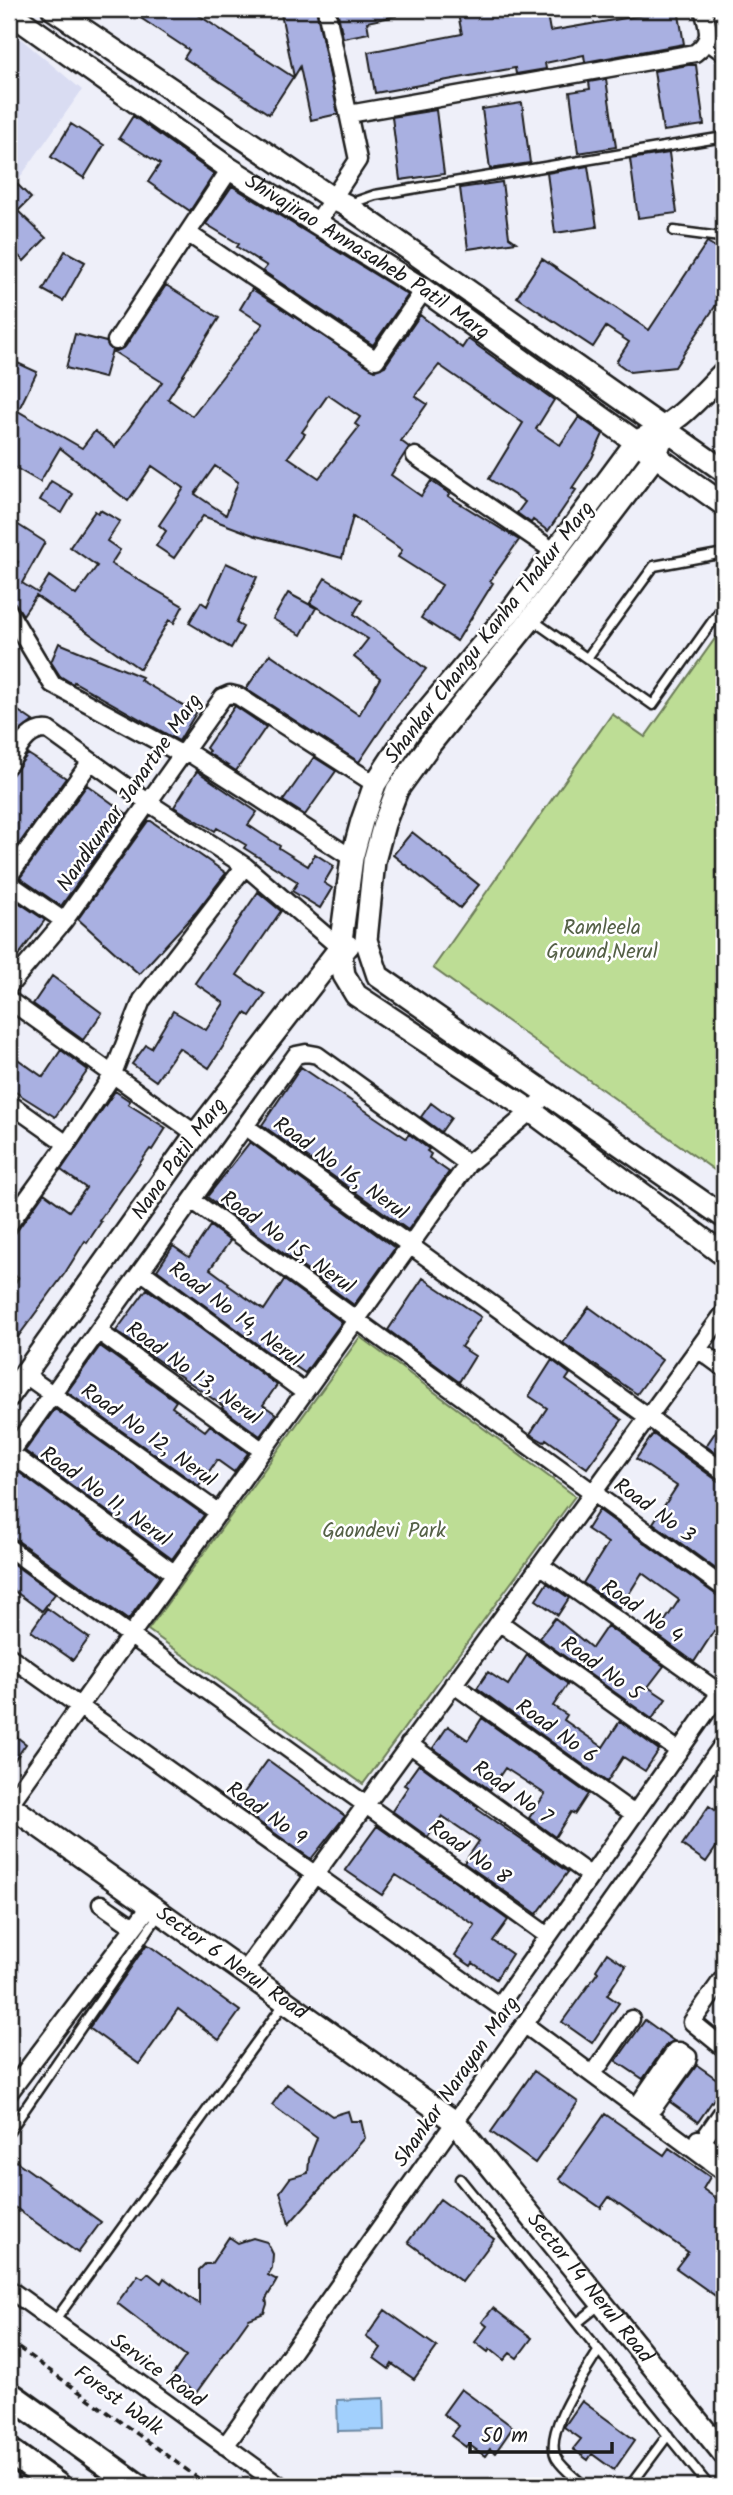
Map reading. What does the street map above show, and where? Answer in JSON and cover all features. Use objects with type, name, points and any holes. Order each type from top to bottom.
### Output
[{"type":"main road","points":[[9,2394],[136,2486]]},
{"type":"main road","points":[[9,2451],[58,2486]]},
{"type":"street","name":"Shivajirao Annasaheb Patil Marg","points":[[53,9],[340,202],[724,471]]},
{"type":"street","points":[[316,224],[340,202],[358,160],[327,9]]},
{"type":"street","points":[[349,114],[695,53],[706,45],[709,33],[703,9]]},
{"type":"street","name":"Shivajirao Annasaheb Patil Marg","points":[[9,12],[230,169],[424,290],[724,505]]},
{"type":"street","points":[[116,341],[230,169]]},
{"type":"street","points":[[189,234],[376,360],[424,290]]},
{"type":"street","name":"Shankar Changu Kanha Thakur Marg","points":[[724,372],[691,407],[665,428],[637,441],[555,552],[523,613],[397,790],[374,861],[366,940],[378,976],[724,1217]]},
{"type":"street","name":"Shankar Changu Kanha Thakur Marg","points":[[665,428],[656,455],[523,613],[409,732],[375,784],[352,858],[340,948],[344,975],[356,995],[531,1111],[724,1255]]},
{"type":"street","points":[[415,456],[555,552]]},
{"type":"street","points":[[9,612],[52,684],[184,753],[352,858]]},
{"type":"street","name":"Nandkumar Janartne Marg","points":[[9,986],[64,921],[223,697],[230,694],[238,696],[375,784]]},
{"type":"street","points":[[9,764],[30,734],[40,729],[48,730],[149,803],[245,866],[340,948],[366,940]]},
{"type":"street","points":[[409,732],[429,746]]},
{"type":"street","points":[[9,876],[91,761]]},
{"type":"street","points":[[9,1224],[112,1076],[142,1000],[245,866]]},
{"type":"street","points":[[9,883],[64,921]]},
{"type":"street","name":"Nana Patil Marg","points":[[9,1396],[196,1134],[340,948]]},
{"type":"street","points":[[9,1000],[196,1134]]},
{"type":"street","points":[[9,1454],[296,1055],[317,1055],[468,1164]]},
{"type":"street","points":[[9,1805],[468,1164],[531,1111],[546,1094]]},
{"type":"street","points":[[9,1103],[67,1144]]},
{"type":"street","name":"Road No 16, Nerul","points":[[245,1126],[724,1472]]},
{"type":"street","name":"Road No 15, Nerul","points":[[192,1200],[593,1492]]},
{"type":"street","name":"Road No 14, Nerul","points":[[141,1271],[304,1392]]},
{"type":"street","points":[[244,1972],[724,1313]]},
{"type":"street","name":"Road No 13, Nerul","points":[[98,1331],[263,1451]]},
{"type":"street","points":[[698,1349],[724,1368]]},
{"type":"street","name":"Road No 12, Nerul","points":[[24,1374],[219,1513]]},
{"type":"street","name":"Road No 11, Nerul","points":[[9,1454],[175,1574]]},
{"type":"street","name":"Road No 3","points":[[593,1492],[724,1588]]},
{"type":"street","name":"Road No 8","points":[[9,1548],[548,1936]]},
{"type":"street","name":"Road No 4","points":[[540,1565],[722,1690]]},
{"type":"street","name":"Road No 5","points":[[499,1622],[679,1751]]},
{"type":"street","name":"Road No 9","points":[[9,1656],[499,2006],[548,1936]]},
{"type":"street","name":"Road No 6","points":[[453,1684],[634,1814]]},
{"type":"street","points":[[548,1936],[722,1690]]},
{"type":"street","name":"Shankar Narayan Marg","points":[[225,2446],[724,1743]]},
{"type":"street","name":"Road No 7","points":[[409,1744],[591,1876]]},
{"type":"street","name":"Sector 6 Nerul Road","points":[[9,1805],[455,2122]]},
{"type":"street","points":[[101,1904],[134,1927]]},
{"type":"street","points":[[9,2093],[134,1927],[155,1909]]},
{"type":"street","points":[[724,1978],[692,2022],[724,2048]]},
{"type":"street","points":[[598,2067],[631,2019]]},
{"type":"street","points":[[524,2024],[698,2146],[724,2158]]},
{"type":"street","points":[[546,2030],[648,2103],[724,2172]]},
{"type":"street","points":[[698,2146],[724,2110]]},
{"type":"street","name":"Sector 14 Nerul Road","points":[[455,2122],[724,2454]]},
{"type":"street","name":"Service Road","points":[[9,2289],[281,2486]]},
{"type":"lane","points":[[706,45],[724,58]]},
{"type":"lane","points":[[340,202],[724,137]]},
{"type":"lane","points":[[674,231],[720,237],[724,240]]},
{"type":"lane","points":[[587,658],[654,566],[724,552]]},
{"type":"lane","points":[[523,613],[653,705],[724,605]]},
{"type":"lane","points":[[9,2132],[155,1909]]},
{"type":"lane","points":[[54,2322],[285,2002]]},
{"type":"lane","points":[[460,2179],[709,2486]]},
{"type":"lane","points":[[577,2323],[602,2303]]},
{"type":"lane","points":[[584,2486],[557,2460],[554,2452],[555,2435],[562,2412],[599,2350]]},
{"type":"lane","points":[[630,2486],[668,2435]]},
{"type":"path","name":"Forest Walk","points":[[9,2341],[209,2486]]},
{"type":"shaded area","points":[[9,29],[82,90],[9,193]]},
{"type":"green space","name":"Ramleela Ground,Nerul","points":[[724,626],[724,1177],[433,968],[612,714],[645,737]]},
{"type":"green space","name":"Gaondevi Park","points":[[360,1337],[575,1496],[363,1784],[148,1630]]},
{"type":"water","points":[[384,2398],[385,2430],[338,2431],[337,2400]]},
{"type":"building","points":[[127,9],[189,9],[293,77],[269,114],[184,58],[189,50]]},
{"type":"building","points":[[280,9],[316,9],[338,114],[311,120],[300,67],[294,77]]},
{"type":"building","points":[[337,9],[395,9],[396,16],[367,22],[369,33],[343,38]]},
{"type":"building","points":[[457,9],[546,9],[550,31],[678,9],[684,44],[585,62],[584,55],[545,63],[546,69],[516,74],[515,68],[375,93],[368,52],[462,34]]},
{"type":"building","points":[[696,65],[704,125],[663,131],[654,71]]},
{"type":"building","points":[[606,79],[616,147],[578,153],[570,92],[590,89],[589,82]]},
{"type":"building","points":[[522,103],[530,163],[490,169],[482,109]]},
{"type":"building","points":[[436,110],[444,174],[400,180],[392,117]]},
{"type":"building","points":[[133,116],[214,174],[190,211],[148,182],[160,164],[119,138]]},
{"type":"building","points":[[71,124],[104,145],[84,178],[51,157]]},
{"type":"building","points":[[669,153],[677,213],[638,218],[630,159]]},
{"type":"building","points":[[588,166],[597,227],[555,233],[547,173]]},
{"type":"building","points":[[9,176],[31,198],[18,211],[46,238],[24,261],[9,247]]},
{"type":"building","points":[[502,182],[509,237],[516,242],[468,249],[460,188]]},
{"type":"building","points":[[232,186],[408,295],[373,345],[263,271],[267,266],[237,247],[239,244],[206,224]]},
{"type":"building","points":[[707,242],[724,252],[724,293],[675,367],[630,372],[616,362],[629,342],[606,327],[593,347],[517,297],[542,259],[649,330]]},
{"type":"building","points":[[65,251],[85,262],[63,301],[43,290]]},
{"type":"building","points":[[166,285],[219,318],[168,399],[192,416],[263,324],[240,309],[252,289],[375,370],[385,366],[420,315],[462,348],[468,339],[554,400],[536,429],[560,445],[579,417],[603,434],[592,458],[572,488],[576,490],[548,531],[517,513],[525,502],[489,479],[523,423],[439,365],[415,396],[427,404],[401,441],[409,447],[391,475],[421,496],[431,481],[450,494],[448,496],[519,540],[490,581],[493,583],[457,641],[421,618],[442,585],[398,557],[402,550],[353,516],[342,558],[256,536],[203,516],[174,558],[156,546],[166,531],[159,525],[184,488],[152,466],[128,501],[60,448],[40,482],[9,464],[9,359],[37,372],[18,411],[82,448],[95,431],[115,447],[162,382],[114,352],[125,347]],"holes":[[[328,395],[360,417],[355,424],[359,427],[319,478],[288,457]],[[215,466],[238,482],[226,515],[195,494]]]},
{"type":"building","points":[[75,334],[106,342],[112,350],[104,378],[66,368]]},
{"type":"building","points":[[51,481],[73,494],[62,513],[40,500]]},
{"type":"building","points":[[100,510],[120,521],[107,541],[120,550],[111,564],[183,606],[174,623],[169,620],[140,669],[36,596],[23,615],[15,603],[9,602],[9,574],[18,562],[9,555],[9,519],[45,542],[22,583],[38,593],[49,576],[76,595],[97,566],[70,547],[95,511],[98,513]]},
{"type":"building","points":[[226,563],[257,577],[236,623],[243,627],[231,648],[189,623],[201,602],[207,606]]},
{"type":"building","points":[[325,578],[362,600],[354,614],[426,669],[359,762],[246,689],[270,654],[359,715],[380,678],[354,657],[368,639],[310,603]]},
{"type":"building","points":[[288,593],[316,608],[301,635],[273,619]]},
{"type":"building","points":[[59,643],[142,677],[140,680],[196,713],[179,741],[60,676],[51,662]]},
{"type":"building","points":[[235,706],[266,727],[236,771],[208,753],[206,748]]},
{"type":"building","points":[[14,708],[33,721],[14,737],[9,734],[9,715]]},
{"type":"building","points":[[28,754],[66,778],[9,858],[9,779]]},
{"type":"building","points":[[314,757],[336,771],[305,815],[283,801]]},
{"type":"building","points":[[197,771],[257,812],[248,825],[280,846],[279,848],[308,866],[315,854],[334,866],[324,883],[332,888],[320,908],[292,891],[298,882],[244,848],[246,845],[174,807]]},
{"type":"building","points":[[87,785],[127,814],[61,906],[20,878]]},
{"type":"building","points":[[148,821],[226,873],[196,912],[139,974],[78,919]]},
{"type":"building","points":[[412,832],[479,885],[460,908],[393,855]]},
{"type":"building","points":[[258,892],[281,911],[237,975],[265,994],[250,1016],[245,1013],[209,1068],[179,1048],[156,1081],[132,1064],[146,1045],[151,1048],[173,1011],[206,1030],[224,1003],[195,983]]},
{"type":"building","points":[[9,896],[45,920],[9,968]]},
{"type":"building","points":[[52,976],[102,1013],[83,1040],[33,1004]]},
{"type":"building","points":[[61,1050],[88,1070],[55,1117],[9,1088],[9,1053],[43,1077]]},
{"type":"building","points":[[301,1067],[406,1138],[409,1134],[429,1149],[429,1158],[449,1172],[408,1230],[262,1125]]},
{"type":"building","points":[[115,1091],[130,1101],[128,1104],[166,1128],[99,1221],[101,1222],[87,1243],[85,1241],[9,1349],[9,1293],[18,1278],[9,1271],[9,1242],[44,1193],[69,1211],[86,1188],[61,1170]]},
{"type":"building","points":[[431,1103],[451,1118],[441,1132],[421,1117]]},
{"type":"building","points":[[250,1142],[395,1248],[354,1305],[207,1197]]},
{"type":"building","points":[[210,1226],[230,1241],[210,1269],[229,1283],[228,1285],[264,1310],[284,1280],[342,1322],[305,1373],[292,1364],[289,1368],[157,1270],[173,1246],[189,1257]]},
{"type":"building","points":[[423,1278],[481,1317],[461,1347],[475,1356],[459,1382],[388,1330]]},
{"type":"building","points":[[147,1289],[277,1385],[263,1405],[276,1414],[260,1436],[222,1408],[223,1406],[116,1331]]},
{"type":"building","points":[[589,1307],[662,1360],[637,1394],[563,1343]]},
{"type":"building","points":[[100,1346],[176,1401],[172,1407],[205,1431],[210,1425],[248,1453],[234,1472],[217,1460],[199,1486],[67,1392]]},
{"type":"building","points":[[552,1360],[570,1374],[566,1380],[622,1420],[587,1468],[546,1439],[544,1442],[530,1434],[547,1408],[529,1396]]},
{"type":"building","points":[[55,1409],[204,1515],[172,1559],[25,1451]]},
{"type":"building","points":[[724,1419],[724,1459],[706,1446]]},
{"type":"building","points":[[653,1434],[718,1481],[724,1482],[724,1575],[653,1523],[677,1486],[636,1459]]},
{"type":"building","points":[[9,1465],[160,1576],[128,1620],[15,1539],[9,1538]]},
{"type":"building","points":[[599,1510],[724,1598],[724,1638],[714,1631],[694,1662],[656,1634],[679,1600],[642,1573],[620,1608],[583,1583],[608,1543],[587,1529]]},
{"type":"building","points":[[9,1561],[55,1594],[42,1611],[9,1587]]},
{"type":"building","points":[[547,1583],[569,1598],[558,1615],[536,1600]]},
{"type":"building","points":[[47,1608],[89,1638],[73,1660],[31,1631]]},
{"type":"building","points":[[555,1618],[592,1648],[607,1626],[664,1666],[648,1687],[666,1699],[652,1719],[539,1638]]},
{"type":"building","points":[[527,1655],[568,1684],[553,1706],[567,1715],[564,1720],[603,1747],[620,1721],[659,1750],[645,1771],[623,1757],[607,1782],[477,1688],[488,1672],[508,1685]]},
{"type":"building","points":[[482,1718],[588,1794],[575,1814],[571,1812],[555,1837],[529,1818],[545,1794],[505,1768],[490,1790],[433,1748],[448,1726],[468,1740]]},
{"type":"building","points":[[9,1731],[26,1744],[9,1768]]},
{"type":"building","points":[[268,1760],[345,1816],[311,1859],[235,1805]]},
{"type":"building","points":[[419,1764],[478,1807],[477,1809],[568,1872],[537,1914],[464,1863],[479,1841],[442,1816],[428,1837],[392,1811],[408,1787],[404,1785]]},
{"type":"building","points":[[709,1806],[724,1816],[724,1836],[706,1862],[682,1845]]},
{"type":"building","points":[[377,1826],[508,1920],[493,1941],[512,1954],[496,1979],[473,1963],[471,1966],[455,1955],[475,1925],[396,1875],[382,1895],[345,1870]]},
{"type":"building","points":[[147,1944],[240,2011],[219,2040],[178,2009],[139,2064],[89,2028]]},
{"type":"building","points":[[607,1953],[626,1966],[607,1995],[619,2003],[592,2043],[562,2022],[598,1972],[596,1970]]},
{"type":"building","points":[[645,2020],[674,2041],[666,2045],[643,2079],[616,2061]]},
{"type":"building","points":[[697,2065],[724,2084],[698,2122],[670,2102]]},
{"type":"building","points":[[534,2071],[578,2102],[535,2163],[491,2132]]},
{"type":"building","points":[[287,2084],[332,2116],[348,2111],[351,2121],[361,2121],[365,2138],[289,2224],[280,2192],[290,2178],[308,2173],[309,2159],[317,2138],[272,2105]]},
{"type":"building","points":[[605,2114],[664,2155],[669,2148],[710,2177],[703,2189],[724,2204],[724,2302],[676,2268],[688,2252],[609,2197],[601,2208],[559,2179]]},
{"type":"building","points":[[9,2156],[101,2222],[78,2253],[9,2203]]},
{"type":"building","points":[[440,2199],[494,2239],[462,2282],[408,2242]]},
{"type":"building","points":[[229,2237],[238,2243],[253,2238],[267,2242],[273,2254],[272,2268],[268,2275],[277,2280],[266,2299],[264,2313],[249,2319],[196,2393],[172,2376],[186,2356],[117,2303],[138,2275],[143,2278],[148,2273],[161,2283],[164,2278],[199,2304],[199,2270],[205,2264],[211,2264]]},
{"type":"building","points":[[493,2308],[532,2338],[517,2358],[510,2353],[504,2360],[475,2342],[487,2326],[482,2322]]},
{"type":"building","points":[[385,2310],[437,2347],[414,2379],[392,2364],[389,2369],[374,2358],[381,2348],[366,2337]]},
{"type":"building","points":[[461,2389],[513,2427],[495,2453],[490,2449],[485,2456],[451,2436],[459,2426],[443,2414]]},
{"type":"building","points":[[582,2401],[635,2440],[614,2470],[592,2454],[588,2460],[573,2449],[581,2439],[564,2427]]}]
